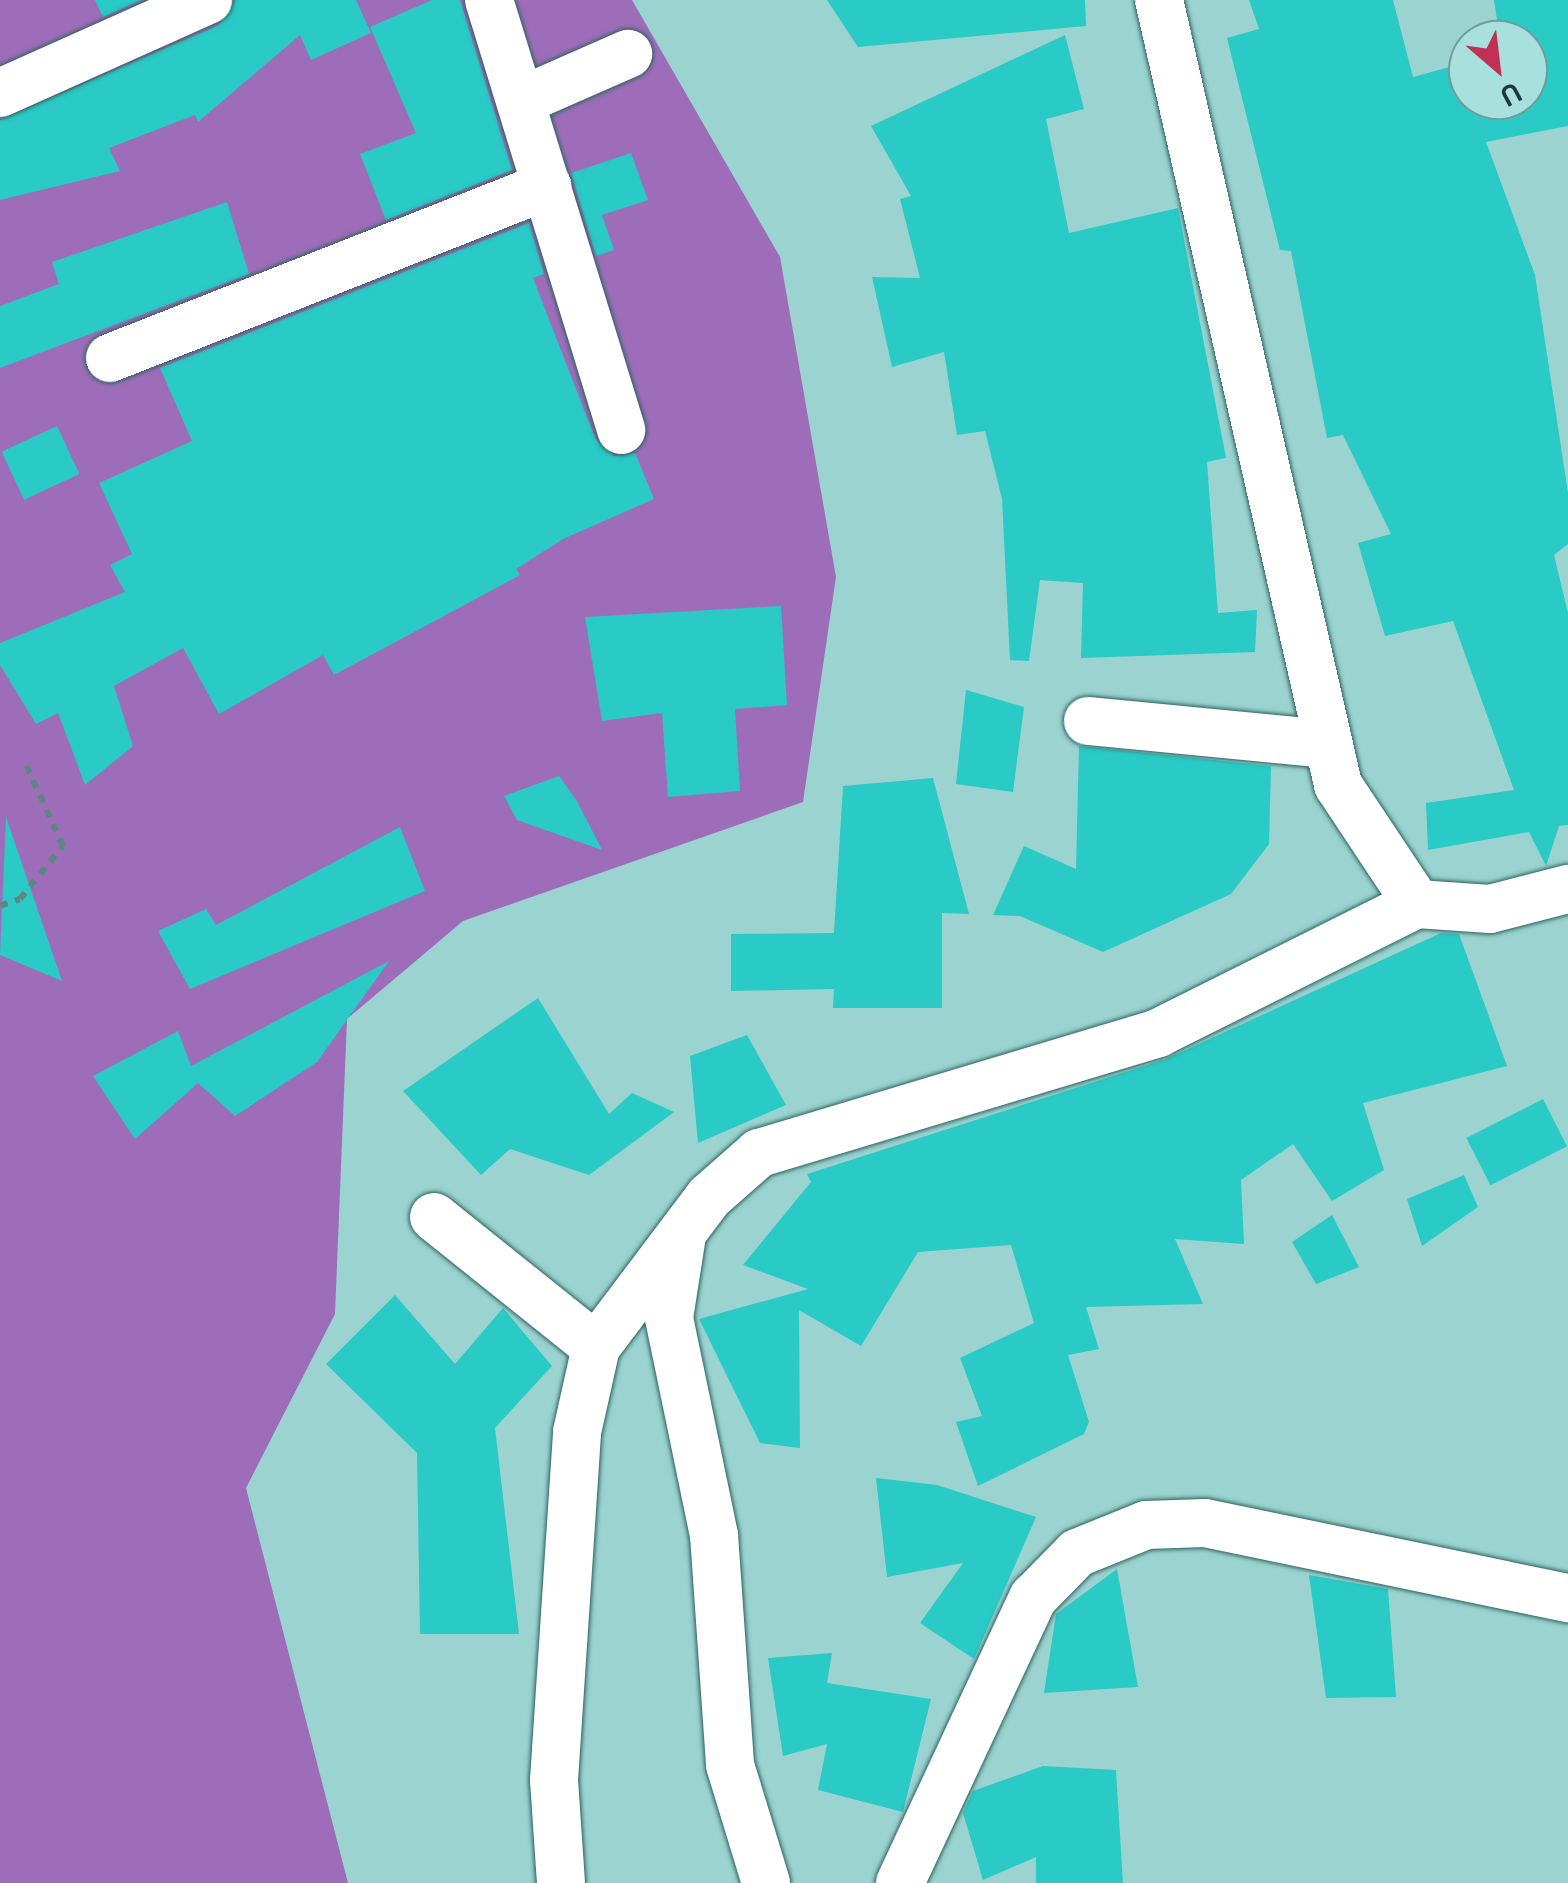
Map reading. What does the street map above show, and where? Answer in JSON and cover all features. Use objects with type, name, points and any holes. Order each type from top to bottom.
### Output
[{"type":"street","points":[[0,93],[208,0]]},
{"type":"street","points":[[490,0],[621,430]]},
{"type":"street","points":[[1159,0],[1209,188],[1328,744],[1361,828],[1418,904],[1440,912],[1490,909],[1568,889]]},
{"type":"street","points":[[523,100],[628,54]]},
{"type":"street","points":[[110,358],[547,186]]},
{"type":"street","points":[[1088,721],[1328,744]]},
{"type":"street","points":[[562,1883],[554,1780],[565,1544],[596,1348],[683,1227],[759,1153],[1158,1034],[1418,904]]},
{"type":"street","points":[[434,1218],[596,1348]]},
{"type":"street","points":[[683,1227],[668,1318],[714,1535],[730,1765],[766,1883]]},
{"type":"street","points":[[900,1883],[1033,1598],[1077,1553],[1146,1525],[1205,1523],[1568,1598]]},
{"type":"path","points":[[0,906],[20,899],[63,846],[24,760]]},
{"type":"shaded area","points":[[0,0],[632,0],[780,257],[836,577],[803,802],[463,921],[347,1019],[335,1314],[246,1488],[348,1883],[0,1883]]},
{"type":"building","points":[[95,0],[141,0],[103,17]]},
{"type":"building","points":[[235,0],[356,0],[371,33],[311,60],[300,35],[198,122],[195,115],[109,148],[120,171],[0,200],[0,120],[219,25]]},
{"type":"building","points":[[432,0],[460,0],[512,170],[386,220],[360,154],[416,133],[370,27]]},
{"type":"building","points":[[827,0],[1085,0],[1086,26],[858,47]]},
{"type":"building","points":[[1249,0],[1393,0],[1413,77],[1448,67],[1448,120],[1548,120],[1548,20],[1497,20],[1494,0],[1568,0],[1568,126],[1486,142],[1535,275],[1568,493],[1568,544],[1554,555],[1568,613],[1568,825],[1559,826],[1546,866],[1529,832],[1428,850],[1426,803],[1514,790],[1453,621],[1385,636],[1358,543],[1391,534],[1343,435],[1327,438],[1291,251],[1280,250],[1227,38],[1259,29]]},
{"type":"building","points":[[1065,35],[1084,109],[1046,119],[1069,233],[1178,208],[1226,458],[1207,462],[1218,613],[1257,610],[1255,652],[1081,658],[1083,583],[1040,580],[1029,661],[1010,660],[1002,499],[985,431],[957,435],[944,352],[892,367],[872,277],[920,278],[900,199],[911,196],[871,126]]},
{"type":"building","points":[[631,153],[648,200],[602,215],[614,250],[596,256],[571,173]]},
{"type":"building","points":[[227,202],[249,274],[0,368],[0,306],[59,284],[52,262]]},
{"type":"building","points":[[529,223],[544,274],[533,278],[595,438],[614,456],[635,453],[654,499],[563,539],[516,569],[520,575],[334,675],[323,655],[219,714],[183,648],[114,686],[133,746],[85,785],[58,713],[36,724],[0,665],[0,643],[125,592],[110,565],[132,554],[99,483],[192,441],[160,368]]},
{"type":"building","points":[[57,426],[79,474],[24,500],[2,452]]},
{"type":"building","points":[[781,606],[787,705],[735,709],[740,791],[668,797],[662,713],[602,721],[585,617]]},
{"type":"building","points":[[966,690],[1024,707],[1013,792],[956,784]]},
{"type":"building","points":[[1079,746],[1271,766],[1269,844],[1231,894],[1103,952],[1020,916],[993,915],[1024,846],[1076,869]]},
{"type":"building","points":[[559,776],[577,801],[602,850],[517,820],[504,796]]},
{"type":"building","points":[[933,778],[969,914],[942,913],[942,1008],[833,1008],[834,989],[731,991],[731,934],[834,933],[843,786]]},
{"type":"building","points":[[6,817],[62,981],[0,955]]},
{"type":"building","points":[[400,827],[425,891],[190,989],[158,931],[206,909],[216,925]]},
{"type":"building","points":[[1441,933],[1459,934],[1507,1066],[1363,1103],[1384,1170],[1332,1201],[1293,1144],[1241,1180],[1244,1244],[1175,1239],[1203,1304],[1086,1307],[1099,1349],[1068,1355],[1089,1422],[1084,1434],[978,1486],[956,1422],[982,1416],[960,1358],[1034,1323],[1011,1245],[918,1252],[861,1346],[799,1310],[800,1448],[760,1443],[699,1319],[808,1289],[743,1265],[811,1182],[807,1174],[1166,1059]]},
{"type":"building","points":[[389,961],[317,1062],[235,1116],[198,1083],[135,1139],[93,1076],[178,1031],[191,1066]]},
{"type":"building","points":[[538,998],[609,1114],[632,1093],[674,1112],[589,1175],[510,1149],[481,1175],[403,1091]]},
{"type":"building","points":[[747,1035],[786,1105],[698,1143],[690,1056]]},
{"type":"building","points":[[1543,1099],[1567,1146],[1490,1185],[1466,1138]]},
{"type":"building","points":[[1464,1175],[1478,1207],[1422,1246],[1407,1199]]},
{"type":"building","points":[[1332,1215],[1359,1267],[1316,1284],[1292,1242]]},
{"type":"building","points":[[395,1295],[455,1364],[503,1308],[552,1366],[495,1428],[519,1634],[420,1634],[417,1453],[326,1364]]},
{"type":"building","points":[[876,1478],[937,1485],[1036,1517],[974,1659],[920,1623],[963,1563],[887,1577]]},
{"type":"building","points":[[1117,1569],[1138,1687],[1044,1693],[1056,1614]]},
{"type":"building","points":[[1309,1575],[1388,1589],[1396,1697],[1326,1698]]},
{"type":"building","points":[[832,1653],[827,1683],[931,1699],[903,1812],[818,1790],[827,1744],[783,1756],[768,1658]]},
{"type":"building","points":[[1043,1766],[1116,1770],[1123,1883],[1036,1883],[1036,1857],[983,1880],[963,1813],[973,1791]]}]
